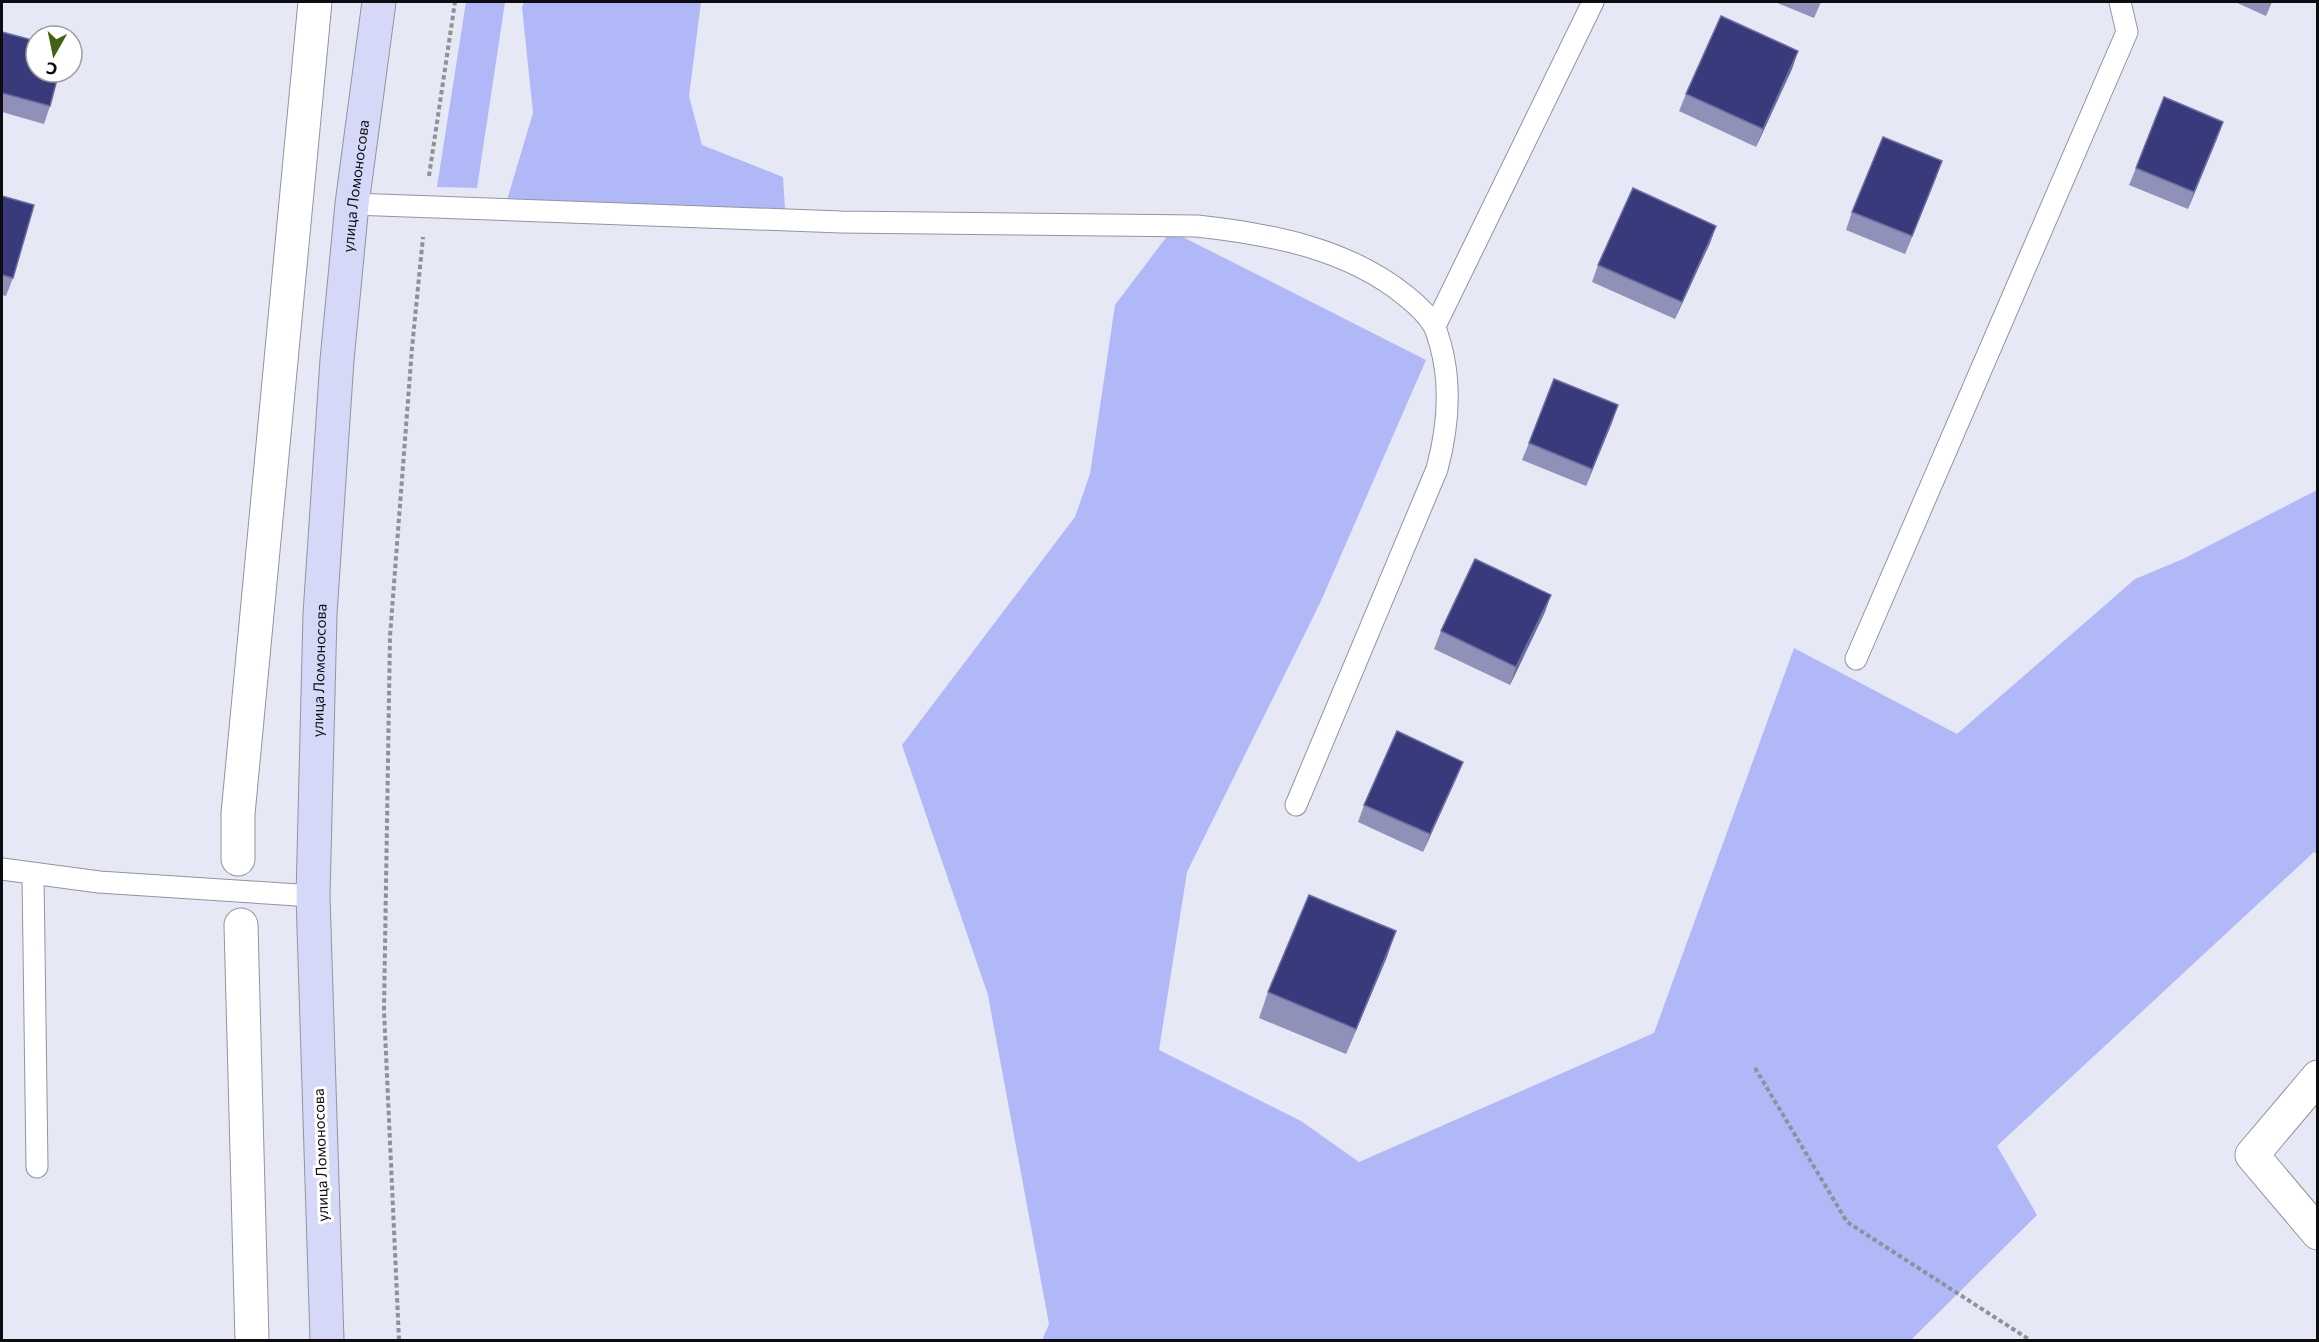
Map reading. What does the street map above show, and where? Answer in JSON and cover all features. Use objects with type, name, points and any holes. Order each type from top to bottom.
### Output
[{"type":"street","points":[[238,860],[238,814],[315,2]]},
{"type":"street","name":"улица Ломоносова","points":[[327,1341],[313,896],[320,614],[336,371],[352,204],[379,2]]},
{"type":"street","points":[[241,925],[252,1341]]},
{"type":"street","points":[[2318,1077],[2252,1155],[2318,1233]]},
{"type":"lane","points":[[1434,326],[1593,2]]},
{"type":"lane","points":[[1856,659],[2127,32],[2120,2]]},
{"type":"lane","points":[[352,204],[841,222],[1197,226],[1249,231],[1287,240],[1360,265],[1387,280],[1415,303],[1434,326],[1445,361],[1448,394],[1446,436],[1437,469],[1296,804]]},
{"type":"lane","points":[[2,869],[99,882],[313,896]]},
{"type":"lane","points":[[33,874],[37,1167]]},
{"type":"path","points":[[399,1341],[384,1010],[390,636],[412,348],[426,207],[455,2]]},
{"type":"path","points":[[1755,1068],[1847,1222],[2030,1341]]},
{"type":"shaded area","points":[[466,2],[505,2],[477,188],[437,187]]},
{"type":"shaded area","points":[[524,2],[701,2],[689,96],[702,145],[783,177],[785,210],[507,200],[533,113],[522,7]]},
{"type":"shaded area","points":[[1171,231],[1426,360],[1321,601],[1187,872],[1159,1050],[1301,1121],[1359,1162],[1654,1033],[1794,648],[1957,734],[2135,579],[2183,559],[2317,490],[2317,854],[2314,852],[1997,1146],[2037,1215],[1911,1340],[1042,1340],[1049,1324],[988,995],[902,745],[1075,517],[1090,474],[1115,305]]},
{"type":"building","points":[[1721,16],[1798,51],[1763,129],[1686,94]]},
{"type":"building","points":[[2,32],[24,38],[24,84],[56,84],[50,106],[2,93]]},
{"type":"building","points":[[2164,97],[2223,122],[2194,192],[2136,168]]},
{"type":"building","points":[[1883,137],[1942,161],[1912,236],[1852,212]]},
{"type":"building","points":[[1633,188],[1716,226],[1682,302],[1598,265]]},
{"type":"building","points":[[2,196],[34,205],[13,278],[2,275]]},
{"type":"building","points":[[1554,379],[1618,405],[1592,469],[1529,443]]},
{"type":"building","points":[[1475,559],[1551,595],[1516,667],[1441,631]]},
{"type":"building","points":[[1397,731],[1463,762],[1430,834],[1364,805]]},
{"type":"building","points":[[1309,895],[1396,931],[1356,1029],[1268,992]]}]
